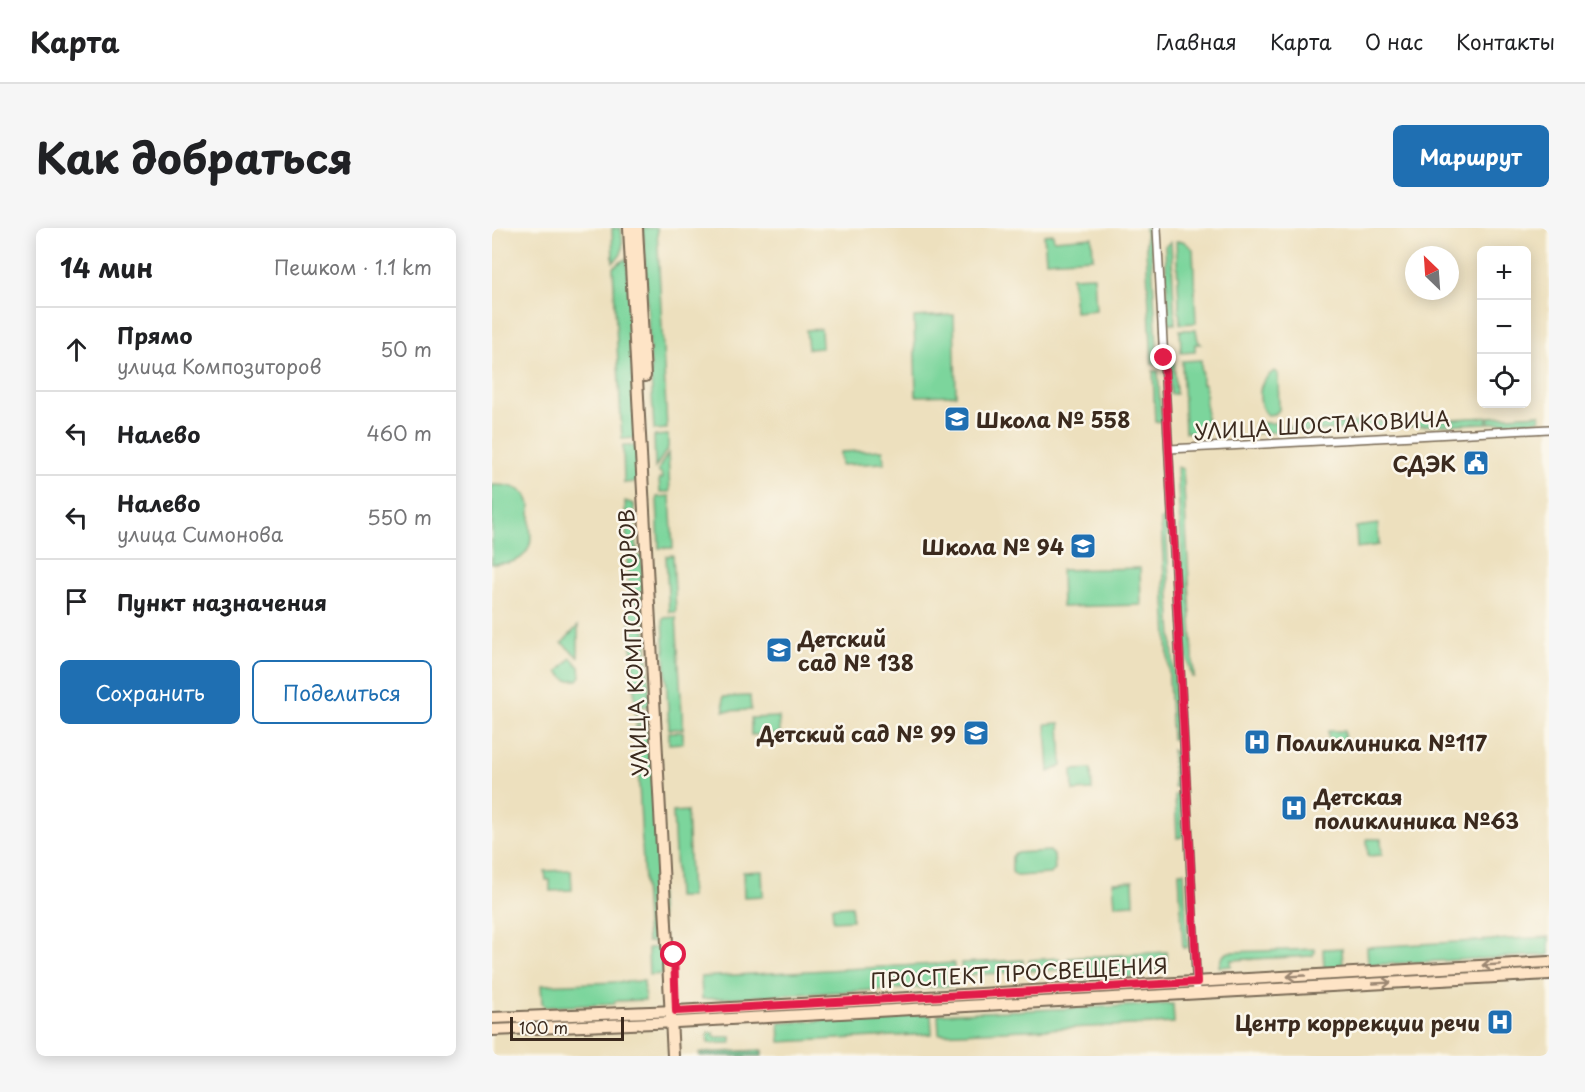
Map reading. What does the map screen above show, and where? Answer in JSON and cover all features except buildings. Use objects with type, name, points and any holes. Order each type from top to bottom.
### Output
[{"type":"street","name":"УЛИЦА КОМПОЗИТОРОВ","points":[[629,228],[678,1056]]},
{"type":"street","name":"УЛИЦА КОМПОЗИТОРОВ","points":[[637,228],[674,1017],[673,1056]]},
{"type":"street","points":[[1157,228],[1197,987]]},
{"type":"street","name":"УЛИЦА ШОСТАКОВИЧА","points":[[1169,449],[1549,429]]},
{"type":"street","name":"ПРОСПЕКТ ПРОСВЕЩЕНИЯ","points":[[492,1030],[674,1017],[1197,987],[1549,962]]},
{"type":"street","name":"ПРОСПЕКТ ПРОСВЕЩЕНИЯ","points":[[1197,987],[1549,974]]},
{"type":"street","name":"ПРОСПЕКТ ПРОСВЕЩЕНИЯ","points":[[492,1018],[674,1017]]},
{"type":"green space","points":[[612,228],[621,228],[623,243],[620,255],[613,262]]},
{"type":"green space","points":[[643,228],[657,228],[667,429],[654,430]]},
{"type":"green space","points":[[1145,228],[1150,228],[1158,364],[1152,364]]},
{"type":"green space","points":[[1053,234],[1054,240],[1092,237],[1093,258],[1046,261],[1044,235]]},
{"type":"green space","points":[[1176,241],[1183,241],[1193,249],[1196,323],[1180,324]]},
{"type":"green space","points":[[1171,242],[1175,324],[1169,323],[1165,246]]},
{"type":"green space","points":[[627,258],[636,438],[622,439],[613,267]]},
{"type":"green space","points":[[1094,276],[1096,310],[1075,312],[1072,277]]},
{"type":"green space","points":[[954,315],[956,395],[916,396],[914,317]]},
{"type":"green space","points":[[821,329],[822,348],[808,349],[806,330]]},
{"type":"green space","points":[[1180,330],[1196,330],[1198,341],[1201,344],[1195,344],[1195,352],[1181,353]]},
{"type":"green space","points":[[1201,360],[1202,384],[1205,384],[1207,436],[1192,436],[1191,432],[1185,432],[1182,361]]},
{"type":"green space","points":[[1174,361],[1176,394],[1171,394],[1169,364]]},
{"type":"green space","points":[[1153,371],[1158,371],[1161,421],[1155,422]]},
{"type":"green space","points":[[1274,371],[1278,374],[1279,410],[1275,414],[1267,415],[1261,404],[1260,390],[1264,380]]},
{"type":"green space","points":[[1540,414],[1540,420],[1489,423],[1489,417]]},
{"type":"green space","points":[[1487,417],[1487,423],[1438,425],[1437,420]]},
{"type":"green space","points":[[1401,418],[1402,421],[1435,420],[1435,425],[1399,427]]},
{"type":"green space","points":[[1385,421],[1386,427],[1290,432],[1290,426]]},
{"type":"green space","points":[[1255,423],[1277,423],[1280,432],[1255,433]]},
{"type":"green space","points":[[668,435],[668,448],[655,468],[654,436]]},
{"type":"green space","points":[[623,446],[637,446],[638,482],[624,483]]},
{"type":"green space","points":[[883,450],[884,463],[841,465],[840,452]]},
{"type":"green space","points":[[668,453],[670,492],[660,492],[659,479],[662,479],[659,468]]},
{"type":"green space","points":[[1177,467],[1183,469],[1194,677],[1192,677],[1187,657]]},
{"type":"green space","points":[[492,485],[519,489],[529,501],[530,545],[520,559],[513,562],[492,564]]},
{"type":"green space","points":[[670,496],[673,548],[659,548],[657,497]]},
{"type":"green space","points":[[625,501],[634,504],[637,550],[627,550]]},
{"type":"green space","points":[[1161,519],[1166,519],[1177,739],[1172,739]]},
{"type":"green space","points":[[1378,524],[1379,545],[1357,548],[1356,527]]},
{"type":"green space","points":[[673,555],[676,612],[669,612],[666,556]]},
{"type":"green space","points":[[642,556],[650,707],[635,705],[627,557]]},
{"type":"green space","points":[[1140,568],[1141,605],[1062,607],[1061,570]]},
{"type":"green space","points":[[676,617],[683,729],[669,729],[663,618]]},
{"type":"green space","points":[[578,626],[578,657],[562,643]]},
{"type":"green space","points":[[571,658],[580,667],[581,676],[578,680],[567,680],[558,672]]},
{"type":"green space","points":[[750,696],[751,710],[724,711],[723,697]]},
{"type":"green space","points":[[635,713],[650,715],[651,730],[636,722]]},
{"type":"green space","points":[[779,717],[780,734],[751,735],[751,718]]},
{"type":"green space","points":[[1060,723],[1062,766],[1049,772],[1046,724]]},
{"type":"green space","points":[[636,725],[651,735],[662,941],[647,942]]},
{"type":"green space","points":[[1328,731],[1344,731],[1345,747],[1329,748]]},
{"type":"green space","points":[[669,732],[683,732],[683,743],[669,744]]},
{"type":"green space","points":[[1172,750],[1178,754],[1180,787],[1174,787]]},
{"type":"green space","points":[[1091,769],[1092,790],[1073,791],[1072,770]]},
{"type":"green space","points":[[1175,794],[1180,794],[1182,837],[1177,838]]},
{"type":"green space","points":[[687,811],[691,897],[677,897],[673,812]]},
{"type":"green space","points":[[1367,839],[1381,839],[1382,855],[1368,856]]},
{"type":"green space","points":[[1050,851],[1054,856],[1055,870],[1050,874],[1017,876],[1012,872],[1012,857],[1015,853]]},
{"type":"green space","points":[[571,870],[572,890],[550,891],[550,880],[546,880],[545,871]]},
{"type":"green space","points":[[762,871],[763,896],[744,897],[743,872]]},
{"type":"green space","points":[[1179,872],[1184,872],[1188,947],[1183,948]]},
{"type":"green space","points":[[1133,881],[1134,904],[1115,905],[1113,882]]},
{"type":"green space","points":[[852,906],[852,920],[833,921],[832,907]]},
{"type":"green space","points":[[1549,937],[1549,955],[1368,965],[1367,947]]},
{"type":"green space","points":[[662,947],[663,974],[649,975],[648,948]]},
{"type":"green space","points":[[1342,948],[1343,967],[1324,968],[1323,949]]},
{"type":"green space","points":[[1315,949],[1312,956],[1231,960],[1231,966],[1219,967],[1222,958],[1229,952]]},
{"type":"green space","points":[[1167,952],[1167,969],[1134,970],[1133,977],[1068,980],[1068,958]]},
{"type":"green space","points":[[1059,958],[1060,970],[1030,971],[1029,960]]},
{"type":"green space","points":[[1023,960],[1023,972],[962,975],[961,963]]},
{"type":"green space","points":[[954,963],[955,986],[702,999],[701,977]]},
{"type":"green space","points":[[644,981],[645,1000],[615,1001],[614,1004],[545,1007],[542,1003],[541,985]]},
{"type":"green space","points":[[1173,1004],[1174,1023],[939,1034],[938,1014]]},
{"type":"green space","points":[[931,1014],[932,1034],[780,1042],[779,1023]]},
{"type":"green space","points":[[708,1033],[714,1033],[714,1037],[731,1037],[731,1043],[708,1043]]},
{"type":"green space","points":[[762,1050],[762,1056],[700,1056],[699,1053]]},
{"type":"place","name":"Школа № 558","points":[[957,419]]},
{"type":"place","name":"СДЭК","points":[[1476,463]]},
{"type":"place","name":"Школа № 94","points":[[1083,546]]},
{"type":"place","name":"Детский сад № 138","points":[[779,650]]},
{"type":"place","name":"Детский сад № 99","points":[[976,733]]},
{"type":"place","name":"Поликлиника №117","points":[[1257,742]]},
{"type":"place","name":"Детская поликлиника №63","points":[[1294,808]]},
{"type":"place","name":"Центр коррекции речи","points":[[1500,1022]]},
{"type":"route","points":[[674,955],[676,1011],[1197,982],[1164,358]]}]
